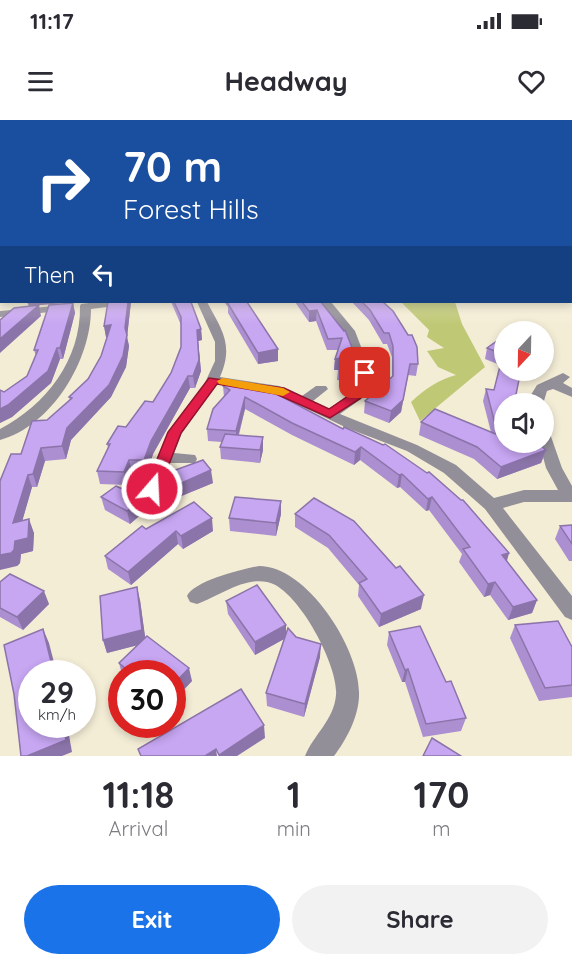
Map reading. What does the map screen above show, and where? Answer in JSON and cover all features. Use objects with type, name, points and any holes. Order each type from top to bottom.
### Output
[{"type":"street","points":[[0,314],[114,303]]},
{"type":"street","points":[[152,489],[175,432],[197,406],[214,380],[222,351],[221,342],[202,303]]},
{"type":"street","points":[[327,303],[349,331],[365,373],[356,396],[330,415]]},
{"type":"street","points":[[0,435],[39,411],[64,382],[79,348],[86,314],[85,306]]},
{"type":"street","points":[[214,380],[266,387],[304,401],[330,415],[432,458],[466,481],[491,505],[572,611]]},
{"type":"street","points":[[539,393],[542,388],[559,380],[571,393]]},
{"type":"street","points":[[304,401],[321,389]]},
{"type":"street","points":[[550,453],[554,468],[571,496]]},
{"type":"street","points":[[163,458],[189,459]]},
{"type":"street","points":[[491,505],[524,496],[571,496]]},
{"type":"street","points":[[197,596],[232,581],[267,574],[282,578],[295,588],[328,636],[347,672],[348,693],[343,714],[334,735],[318,756]]},
{"type":"green space","points":[[402,303],[455,303],[462,324],[485,367],[420,421],[411,402],[432,386],[456,375],[438,367],[427,351],[444,348],[427,337],[429,330]]},
{"type":"building","points":[[73,303],[60,348],[57,348],[48,371],[8,405],[0,409],[0,390],[4,392],[27,376],[38,350],[34,350],[49,305]]},
{"type":"building","points":[[108,303],[128,303],[125,328],[127,335],[123,356],[109,385],[67,428],[62,446],[41,448],[33,474],[28,475],[13,523],[29,519],[28,538],[15,541],[14,550],[11,553],[0,555],[0,481],[11,454],[21,454],[32,421],[47,420],[72,398],[69,397],[88,379],[101,356],[111,325],[104,326]]},
{"type":"building","points":[[174,303],[191,303],[201,329],[197,330],[199,360],[193,376],[188,376],[151,441],[144,460],[129,460],[124,472],[97,471],[110,444],[107,444],[118,426],[126,427],[145,401],[153,402],[171,373],[181,347],[181,317]]},
{"type":"building","points":[[228,303],[248,303],[278,349],[258,353]]},
{"type":"building","points":[[303,303],[322,303],[345,330],[357,360],[353,371],[338,369],[341,358],[335,359],[342,338],[328,339],[317,310],[309,311]]},
{"type":"building","points":[[363,303],[384,303],[393,311],[408,335],[412,335],[417,347],[418,364],[410,364],[403,400],[391,411],[365,401],[393,376],[393,346],[389,333],[384,333]]},
{"type":"building","points":[[39,305],[0,339],[0,320],[14,308]]},
{"type":"building","points":[[494,343],[494,351],[487,348]]},
{"type":"building","points":[[225,381],[275,393],[343,429],[344,427],[385,444],[427,473],[429,472],[463,500],[509,553],[502,555],[537,600],[513,607],[495,582],[488,584],[463,549],[470,547],[432,497],[428,499],[402,474],[399,475],[361,447],[355,452],[292,423],[245,397],[236,431],[207,429],[213,409],[230,390],[223,386]]},
{"type":"building","points":[[496,381],[519,381],[516,393],[494,393],[494,420],[486,389],[494,390]]},
{"type":"building","points":[[435,409],[494,433],[494,453],[538,453],[501,467],[477,447],[421,422]]},
{"type":"building","points":[[225,434],[263,437],[260,450],[220,447]]},
{"type":"building","points":[[203,460],[211,470],[177,485],[167,473]]},
{"type":"building","points":[[116,486],[142,498],[127,511],[101,497]]},
{"type":"building","points":[[235,497],[281,501],[276,523],[229,518]]},
{"type":"building","points":[[314,498],[354,521],[396,568],[400,566],[424,595],[381,614],[359,583],[367,579],[329,535],[295,514]]},
{"type":"building","points":[[194,502],[212,518],[181,536],[176,531],[128,572],[105,556],[142,526],[146,529]]},
{"type":"building","points":[[572,525],[572,544],[560,526]]},
{"type":"building","points":[[10,574],[44,591],[17,617],[0,608],[0,582]]},
{"type":"building","points":[[257,585],[286,625],[255,642],[226,601]]},
{"type":"building","points":[[137,587],[142,630],[103,640],[100,596]]},
{"type":"building","points":[[558,621],[572,647],[572,685],[545,688],[515,625]]},
{"type":"building","points":[[420,626],[446,682],[451,681],[466,718],[426,724],[408,669],[405,670],[389,632]]},
{"type":"building","points":[[288,628],[296,637],[321,644],[305,704],[266,693]]},
{"type":"building","points":[[43,629],[51,660],[18,660],[18,729],[14,694],[4,645]]},
{"type":"building","points":[[147,636],[178,660],[122,660]]},
{"type":"building","points":[[241,689],[264,725],[219,755],[216,749],[205,756],[141,756],[138,749],[157,738],[186,738],[186,721]]},
{"type":"building","points":[[19,738],[66,738],[66,740],[27,756],[21,756]]},
{"type":"building","points":[[432,738],[461,756],[423,756]]},
{"type":"slow traffic","points":[[223,381],[266,387],[283,392]]},
{"type":"route","points":[[152,489],[175,432],[197,406],[214,380],[279,390],[330,415],[356,396],[365,373]]}]
